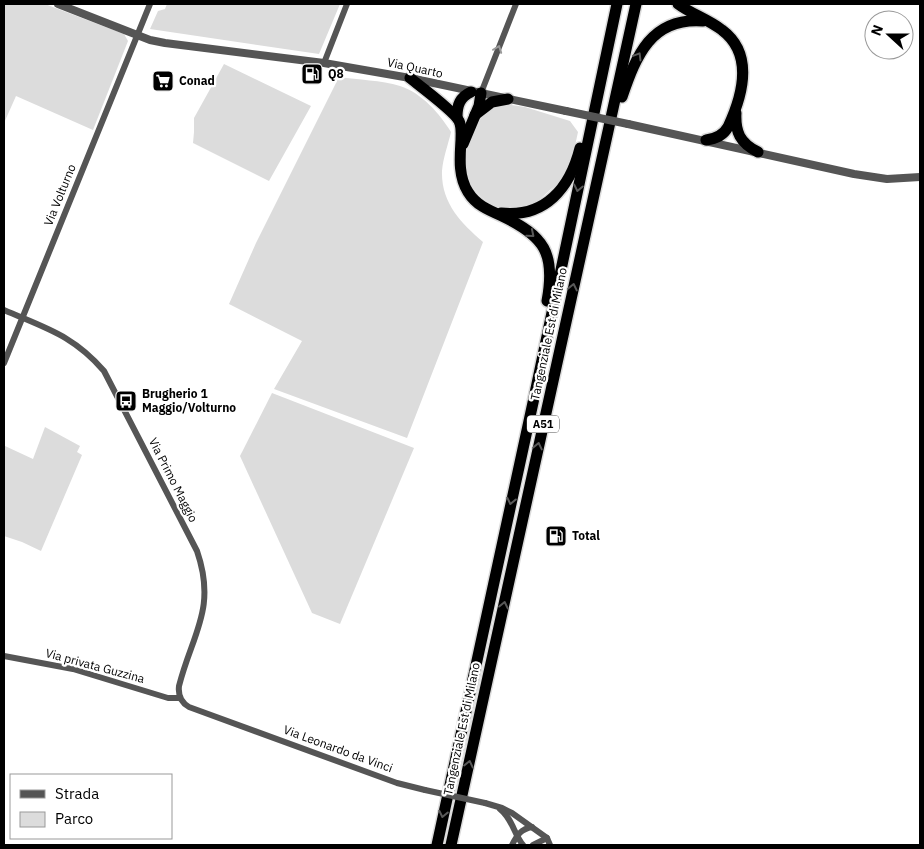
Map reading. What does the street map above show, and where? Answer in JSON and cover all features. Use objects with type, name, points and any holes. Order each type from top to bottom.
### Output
[{"type":"highway","points":[[488,210],[510,214],[532,211],[548,202],[566,182],[580,151],[594,86],[617,4]]},
{"type":"highway","name":"Tangenziale Est di Milano","points":[[437,843],[617,4]]},
{"type":"highway","name":"Tangenziale Est di Milano","points":[[450,845],[636,4]]},
{"type":"highway","points":[[678,4],[727,35],[735,44],[741,57],[743,72],[731,129],[735,141],[729,145]]},
{"type":"highway","points":[[607,134],[632,67],[651,38],[674,23],[690,21],[708,22]]},
{"type":"highway","points":[[410,78],[457,117]]},
{"type":"highway","points":[[460,153],[480,103],[476,92],[460,100],[457,106],[457,117],[461,127],[460,153],[461,171],[466,188],[478,203],[488,210],[534,235],[543,248],[549,263],[550,285],[540,341],[534,398]]},
{"type":"highway","points":[[474,116],[492,102],[508,100]]},
{"type":"highway","points":[[706,140],[718,137],[731,129]]},
{"type":"highway","points":[[731,129],[742,142],[758,152]]},
{"type":"street","name":"Via Quarto","points":[[58,4],[164,43],[324,63],[410,78],[771,154],[854,174],[886,179],[920,177]]},
{"type":"street","name":"Via Volturno","points":[[4,364],[150,4]]},
{"type":"street","points":[[324,63],[347,4]]},
{"type":"street","points":[[476,92],[516,4]]},
{"type":"street","name":"Via Primo Maggio","points":[[4,310],[77,344],[87,352],[104,372],[198,551],[205,588],[204,610],[199,630],[180,682],[178,692],[180,698]]},
{"type":"street","name":"Via privata Guzzina","points":[[4,656],[73,669],[168,698],[180,698]]},
{"type":"street","name":"Via Leonardo da Vinci","points":[[180,698],[184,704],[193,708],[397,782],[424,790],[495,805],[507,810],[547,838]]},
{"type":"street","points":[[495,805],[507,815],[516,836],[523,845]]},
{"type":"street","points":[[512,845],[516,836],[524,828],[532,827]]},
{"type":"street","points":[[533,845],[547,838],[550,845]]},
{"type":"green space","points":[[4,4],[45,4],[124,34],[128,41],[93,130],[16,96],[4,123]]},
{"type":"green space","points":[[167,4],[340,4],[319,54],[150,29],[158,11],[165,9]]},
{"type":"green space","points":[[224,64],[311,106],[269,181],[193,143],[194,118]]},
{"type":"green space","points":[[339,77],[377,81],[400,86],[416,94],[436,111],[451,132],[442,171],[445,193],[460,220],[483,242],[407,438],[274,389],[302,341],[229,304],[256,243]]},
{"type":"green space","points":[[504,104],[525,107],[570,121],[578,132],[571,161],[563,178],[538,201],[527,208],[518,210],[499,208],[482,198],[470,183],[466,169],[467,148],[477,121],[483,113]]},
{"type":"green space","points":[[272,393],[414,448],[340,624],[312,613],[240,456]]},
{"type":"green space","points":[[45,427],[80,446],[77,452],[82,455],[41,551],[4,536],[4,449],[5,446],[33,459]]},
{"type":"place","name":"Q8","points":[[312,74]]},
{"type":"place","name":"Conad","points":[[163,81]]},
{"type":"place","name":"Brugherio 1 Maggio/Volturno","points":[[126,401]]},
{"type":"place","name":"Total","points":[[556,536]]}]
